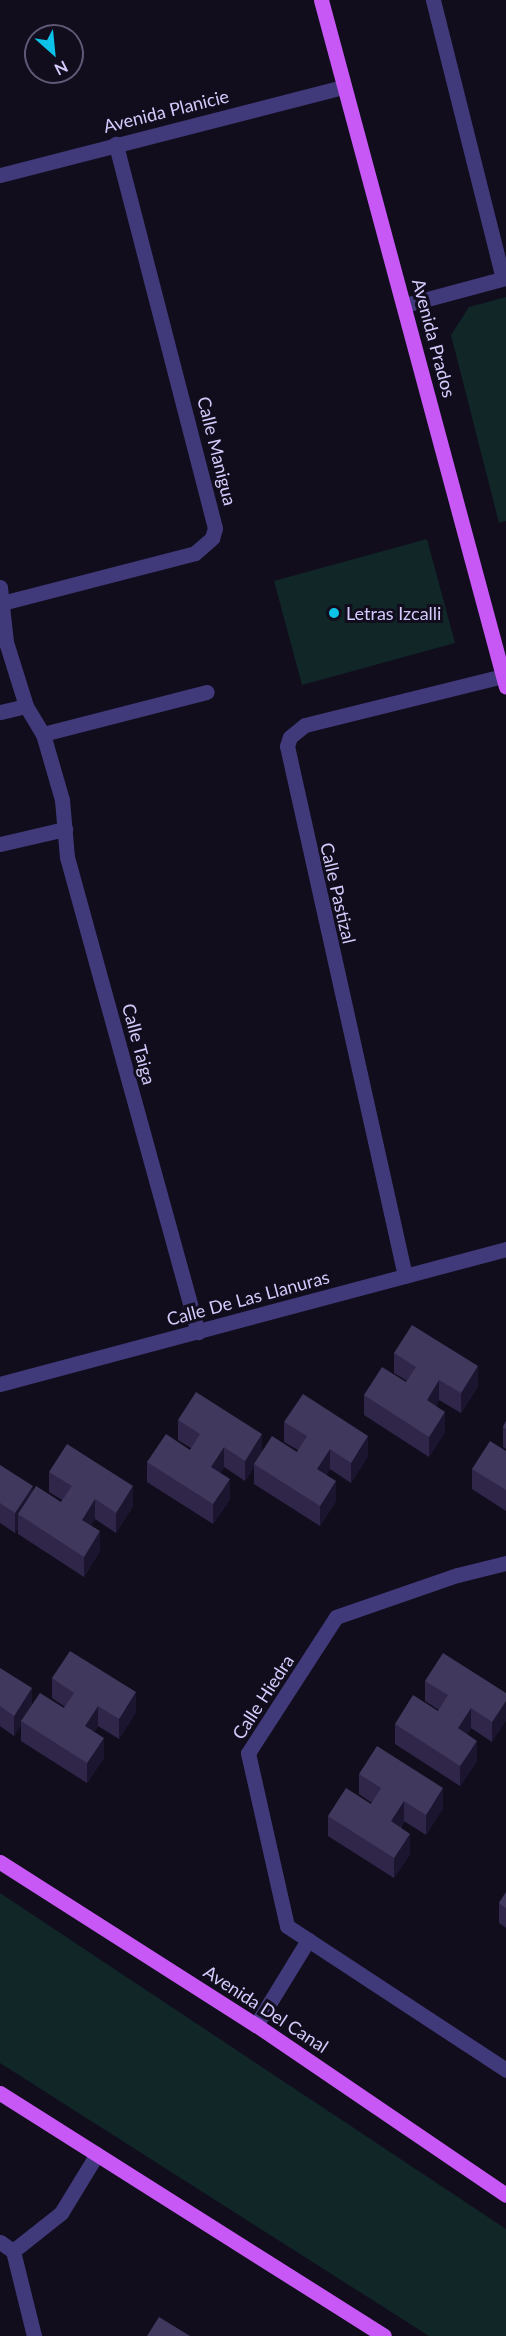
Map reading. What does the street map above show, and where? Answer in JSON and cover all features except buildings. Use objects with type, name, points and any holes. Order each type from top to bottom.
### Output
[{"type":"main road","name":"Avenida Prados","points":[[321,0],[505,681]]},
{"type":"main road","name":"Avenida Del Canal","points":[[0,1862],[256,2025],[506,2195]]},
{"type":"main road","points":[[0,2093],[384,2336]]},
{"type":"street","points":[[405,305],[505,278],[433,0]]},
{"type":"street","name":"Avenida Planicie","points":[[0,174],[343,87]]},
{"type":"street","name":"Calle Manigua","points":[[1,595],[195,553],[212,538],[215,528],[116,144]]},
{"type":"street","name":"Calle Taiga","points":[[1,595],[6,642],[26,706],[43,734],[62,800],[67,857],[198,1332]]},
{"type":"street","name":"Calle Pastizal","points":[[405,1276],[287,746],[290,737],[305,725],[505,681]]},
{"type":"street","points":[[43,734],[207,692]]},
{"type":"street","points":[[0,712],[26,706]]},
{"type":"street","points":[[0,844],[65,829]]},
{"type":"street","name":"Calle De Las Llanuras","points":[[0,1383],[506,1249]]},
{"type":"street","name":"Calle Hiedra","points":[[506,1563],[457,1575],[336,1617],[248,1753],[287,1926],[506,2070]]},
{"type":"street","points":[[256,2025],[308,1940]]},
{"type":"street","points":[[34,2336],[6,2247],[61,2213],[97,2154]]},
{"type":"green space","points":[[506,297],[506,521],[499,523],[451,335],[469,307]]},
{"type":"green space","points":[[427,539],[455,643],[302,685],[274,581]]},
{"type":"green space","points":[[0,1893],[506,2229],[506,2336],[429,2336],[0,2063]]},
{"type":"place","name":"Letras Izcalli","points":[[334,613]]}]
